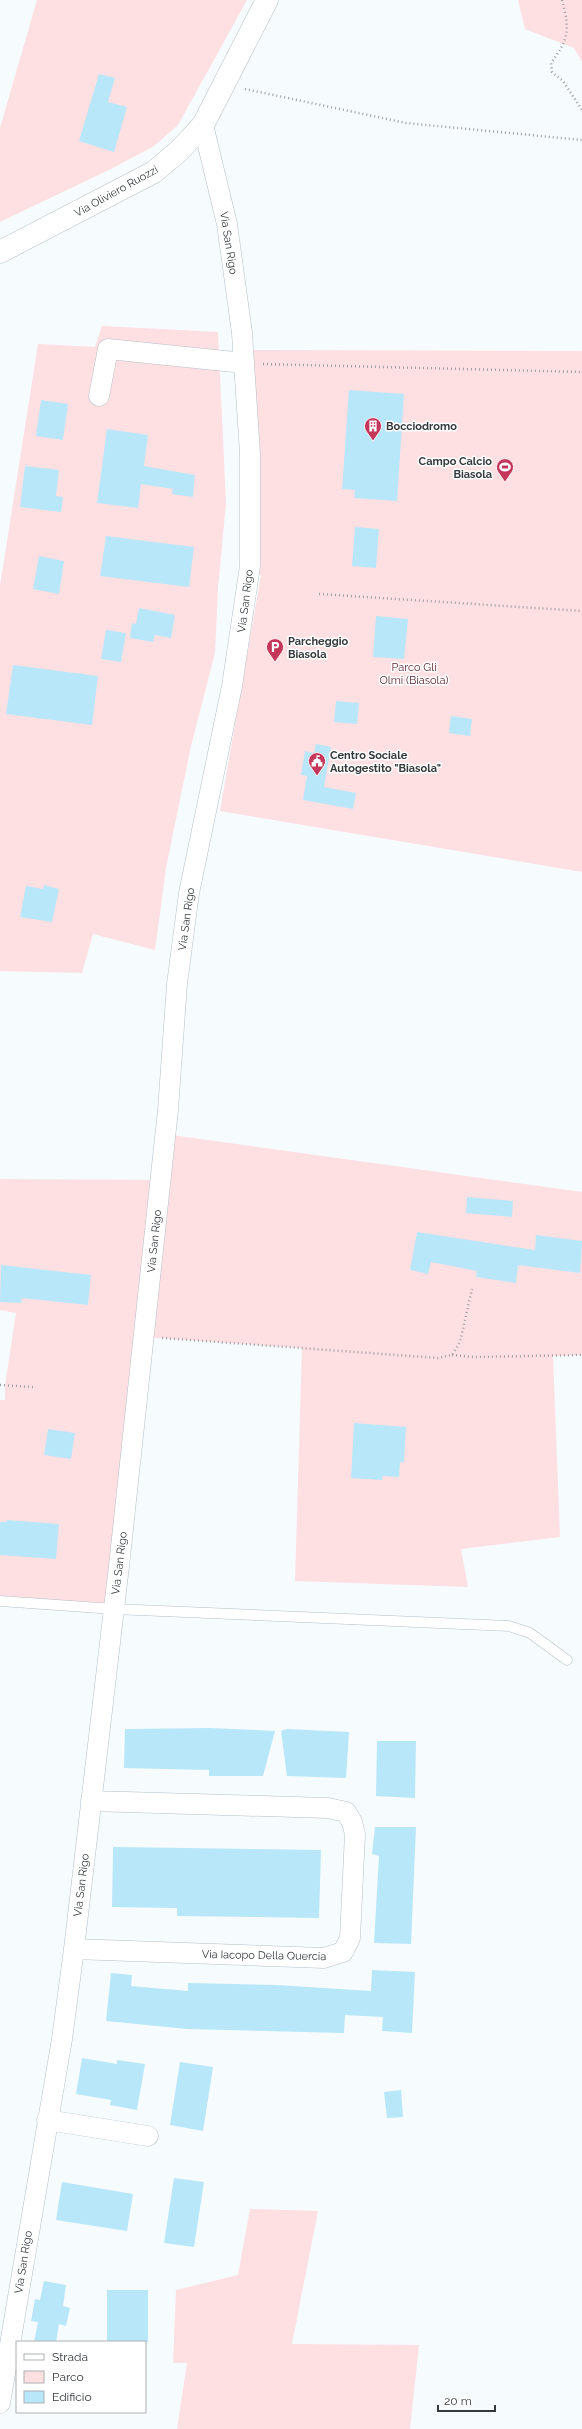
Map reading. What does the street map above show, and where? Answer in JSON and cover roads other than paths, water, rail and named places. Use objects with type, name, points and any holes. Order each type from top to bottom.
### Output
[{"type":"street","name":"Via Oliviero Ruozzi","points":[[0,252],[154,172],[180,150],[203,125],[267,0]]},
{"type":"street","name":"Via San Rigo","points":[[0,2403],[62,2039],[74,1949],[144,1336],[168,1110],[177,984],[185,920],[232,686],[250,566],[250,453],[244,363],[227,224],[203,125]]},
{"type":"street","points":[[99,396],[108,349],[244,363]]},
{"type":"street","name":"Via Iacopo Della Quercia","points":[[74,1949],[324,1958],[343,1952],[350,1938],[355,1834],[352,1822],[346,1812],[328,1808],[91,1801]]},
{"type":"street","points":[[47,2120],[148,2136]]},
{"type":"lane","points":[[0,1601],[114,1609],[509,1626],[530,1633],[567,1660]]},
{"type":"place","name":"Bocciodromo","points":[[373,441]]},
{"type":"place","name":"Campo Calcio Biasola","points":[[505,482]]},
{"type":"place","name":"Parcheggio Biasola","points":[[275,662]]},
{"type":"place","name":"Centro Sociale Autogestito \"Biasola\"","points":[[317,776]]},
{"type":"park label","name":"Parco Gli Olmi (Biasola)","points":[[414,673]]}]
